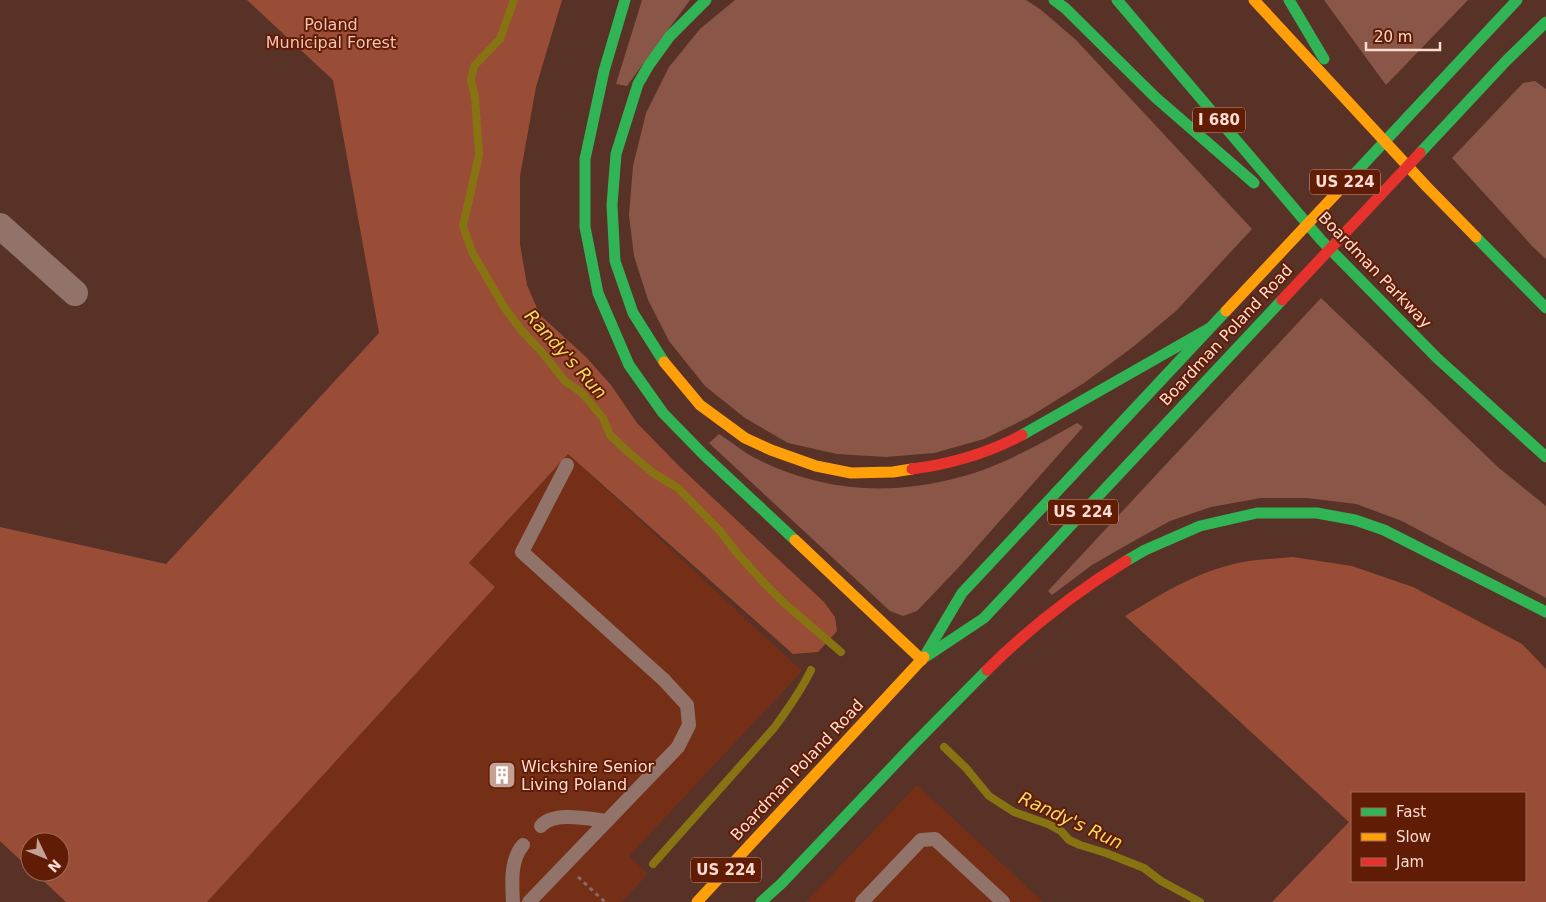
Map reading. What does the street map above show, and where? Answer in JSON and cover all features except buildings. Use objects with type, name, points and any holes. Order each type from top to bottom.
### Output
[{"type":"main road","points":[[625,0],[604,71],[585,159],[585,227],[598,293],[629,365],[663,413],[703,454],[922,660]]},
{"type":"main road","points":[[706,0],[670,36],[638,84],[616,154],[612,205],[615,262],[633,313],[664,363],[700,405],[745,438],[807,463],[851,472],[894,472],[941,465],[976,455],[1018,437],[1208,329]]},
{"type":"main road","points":[[1054,0],[1065,8],[1155,97],[1321,240]]},
{"type":"main road","name":"Boardman Parkway","points":[[1117,0],[1321,240],[1437,358],[1546,458]]},
{"type":"main road","points":[[1254,0],[1426,187],[1546,308]]},
{"type":"main road","points":[[1289,0],[1350,104]]},
{"type":"main road","name":"Boardman Poland Road","points":[[697,902],[922,660],[962,593],[1517,0]]},
{"type":"main road","name":"Boardman Poland Road","points":[[922,660],[984,618],[1506,61],[1546,22]]},
{"type":"main road","points":[[761,902],[972,683],[1016,642],[1096,580],[1142,552],[1186,530],[1230,517],[1272,512],[1317,513],[1366,523],[1470,572],[1546,612]]},
{"type":"street","points":[[0,226],[75,293]]},
{"type":"lane","points":[[529,902],[678,747],[689,725],[687,705],[664,680],[522,552],[567,465]]},
{"type":"lane","points":[[541,826],[544,822],[565,816],[607,821]]},
{"type":"lane","points":[[862,902],[921,840],[935,839],[1002,902]]},
{"type":"lane","points":[[514,902],[512,884],[516,853],[523,845]]},
{"type":"path","points":[[579,878],[605,902]]},
{"type":"shaded area","points":[[642,0],[690,0],[627,86],[616,84]]},
{"type":"shaded area","points":[[735,0],[1026,0],[1040,9],[1076,40],[1252,229],[1176,311],[1133,347],[1084,383],[1029,417],[984,439],[934,453],[886,457],[837,454],[788,443],[745,418],[705,386],[669,341],[648,300],[634,256],[629,215],[633,166],[646,113],[669,67],[700,29]]},
{"type":"shaded area","points":[[1324,0],[1468,0],[1386,85]]},
{"type":"shaded area","points":[[1535,81],[1546,89],[1546,259],[1452,158],[1523,83]]},
{"type":"shaded area","points":[[1321,298],[1499,468],[1546,506],[1546,598],[1402,521],[1356,504],[1307,498],[1261,498],[1211,507],[1170,521],[1092,565],[1052,595],[1048,591]]},
{"type":"shaded area","points":[[1077,423],[1083,427],[959,567],[917,611],[903,616],[890,611],[709,443],[719,434],[757,459],[782,470],[832,484],[857,488],[908,487],[960,477],[991,467],[1020,454]]},
{"type":"shaded area","points":[[568,454],[802,671],[629,856],[648,874],[622,902],[207,902],[495,587],[469,564]]},
{"type":"shaded area","points":[[917,785],[1043,902],[806,902]]},
{"type":"green space","name":"Poland Municipal Forest","points":[[247,0],[562,0],[536,87],[520,176],[520,244],[527,285],[540,315],[585,356],[611,385],[637,423],[681,468],[824,602],[835,617],[837,631],[818,652],[793,654],[568,454],[469,563],[495,587],[207,902],[66,902],[45,882],[70,882],[70,832],[20,832],[20,860],[0,841],[0,527],[166,564],[379,333],[333,80]]},
{"type":"green space","points":[[1293,557],[1352,566],[1413,587],[1522,644],[1546,669],[1546,902],[1272,902],[1349,822],[1125,616],[1182,583],[1211,571],[1255,560]]},
{"type":"waterway","name":"Randy's Run","points":[[514,0],[500,39],[474,66],[471,80],[475,97],[479,155],[463,226],[472,252],[504,307],[522,331],[565,381],[581,392],[603,418],[610,435],[653,473],[678,488],[720,531],[765,584],[841,652]]},
{"type":"waterway","points":[[653,864],[774,728],[799,693],[811,670]]},
{"type":"waterway","name":"Randy's Run","points":[[944,747],[966,768],[989,796],[1014,812],[1048,824],[1061,831],[1069,840],[1080,845],[1144,868],[1161,881],[1200,902]]},
{"type":"traffic: fast","points":[[625,0],[604,71],[585,159],[585,227],[598,293],[629,365],[663,413],[703,454],[795,540]]},
{"type":"traffic: fast","points":[[664,362],[633,313],[615,261],[612,205],[616,154],[638,84],[649,65],[670,36],[706,0]]},
{"type":"traffic: fast","points":[[1054,0],[1065,8],[1155,97],[1254,183]]},
{"type":"traffic: fast","points":[[1117,0],[1321,240],[1437,358],[1546,457]]},
{"type":"traffic: fast","points":[[1289,0],[1324,59]]},
{"type":"traffic: fast","points":[[1345,184],[1517,0]]},
{"type":"traffic: fast","points":[[1420,153],[1506,61],[1546,22]]},
{"type":"traffic: fast","points":[[1476,237],[1546,308]]},
{"type":"traffic: fast","points":[[927,656],[984,618],[1282,300]]},
{"type":"traffic: fast","points":[[924,657],[962,593],[1226,311]]},
{"type":"traffic: fast","points":[[1022,435],[1208,329]]},
{"type":"traffic: fast","points":[[1126,561],[1145,550],[1200,526],[1257,513],[1317,513],[1355,520],[1384,530],[1546,612]]},
{"type":"traffic: fast","points":[[761,902],[781,884],[987,670]]},
{"type":"traffic: slow","points":[[1254,0],[1427,187],[1476,237]]},
{"type":"traffic: slow","points":[[1226,311],[1345,184]]},
{"type":"traffic: slow","points":[[664,362],[700,405],[745,438],[771,450],[816,466],[851,473],[893,472],[912,469]]},
{"type":"traffic: slow","points":[[795,540],[922,660]]},
{"type":"traffic: slow","points":[[697,902],[924,657]]},
{"type":"traffic: jam","points":[[1282,300],[1420,153]]},
{"type":"traffic: jam","points":[[912,469],[968,457],[1022,435]]},
{"type":"traffic: jam","points":[[987,670],[1054,611],[1126,561]]},
{"type":"place","name":"Wickshire Senior Living Poland","points":[[502,775]]}]
